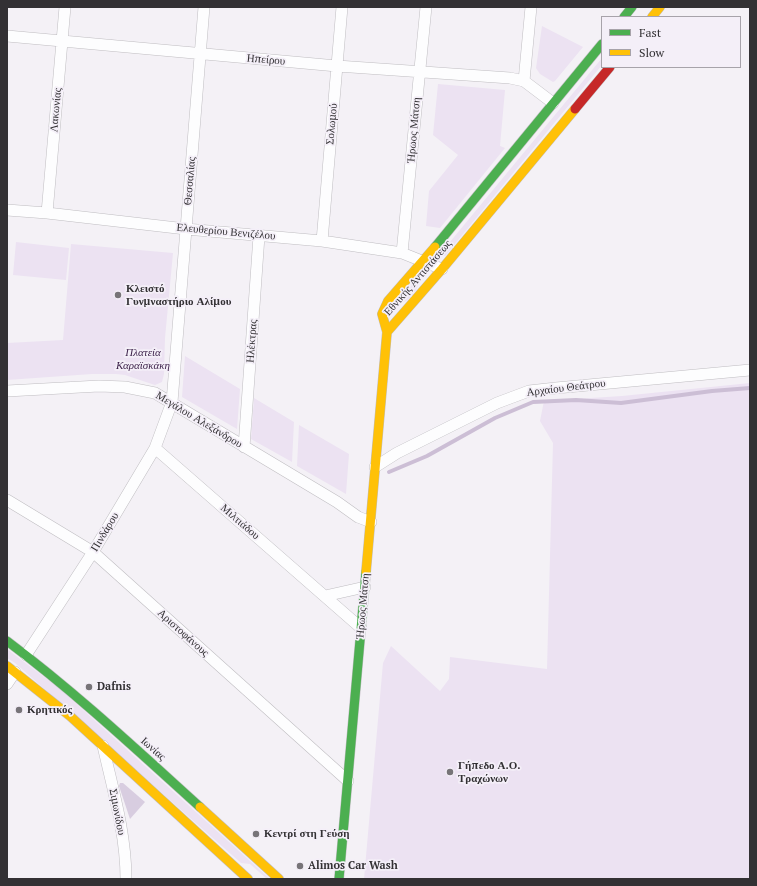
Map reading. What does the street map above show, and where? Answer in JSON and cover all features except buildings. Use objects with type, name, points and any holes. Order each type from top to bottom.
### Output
[{"type":"street","name":"Λακωνίας","points":[[47,213],[65,7]]},
{"type":"street","name":"Θεσσαλίας","points":[[172,402],[204,7]]},
{"type":"street","name":"Σολωμού","points":[[322,241],[342,7]]},
{"type":"street","name":"Ήρωος Μάτση","points":[[402,253],[426,7]]},
{"type":"street","points":[[531,7],[524,81],[553,103]]},
{"type":"street","points":[[625,16],[632,7]]},
{"type":"street","points":[[653,16],[660,7]]},
{"type":"street","name":"Ηπείρου","points":[[7,36],[337,66],[510,78],[524,81]]},
{"type":"street","name":"Εθνικής Αντιστάσεως","points":[[387,332],[382,314],[388,301],[601,45]]},
{"type":"street","name":"Εθνικής Αντιστάσεως","points":[[387,332],[442,269],[609,68]]},
{"type":"street","name":"Ελευθερίου Βενιζέλου","points":[[7,210],[47,213],[186,229],[322,241],[402,253],[442,269]]},
{"type":"street","name":"Ηλέκτρας","points":[[244,447],[259,236]]},
{"type":"street","name":"Ήρωος Μάτση","points":[[339,879],[387,332]]},
{"type":"street","name":"Αρχαίου Θεάτρου","points":[[375,468],[397,453],[490,407],[529,391],[750,370]]},
{"type":"street","name":"Μεγάλου Αλεξάνδρου","points":[[7,392],[99,386],[125,387],[155,393],[337,502],[358,517],[370,522]]},
{"type":"street","name":"Πινδάρου","points":[[26,655],[93,552],[155,448],[172,402]]},
{"type":"street","name":"Μιλτιάδου","points":[[155,448],[361,628]]},
{"type":"street","name":"Αριστοφάνους","points":[[7,500],[93,552],[348,781]]},
{"type":"street","points":[[325,596],[365,587]]},
{"type":"street","name":"Ιωνίας","points":[[7,642],[26,655],[93,711],[279,879]]},
{"type":"street","points":[[7,684],[11,669],[70,716],[248,879]]},
{"type":"street","name":"Σιμωνίδου","points":[[103,746],[120,824],[126,860],[126,879]]},
{"type":"green space","points":[[542,26],[583,47],[553,82],[540,74],[536,68]]},
{"type":"green space","points":[[601,59],[601,66],[445,256],[440,256],[440,254]]},
{"type":"green space","points":[[438,84],[505,90],[500,146],[505,148],[440,228],[426,226],[429,191],[458,155],[433,135]]},
{"type":"green space","points":[[16,242],[69,248],[66,280],[13,275]]},
{"type":"green space","name":"Κλειστό Γυνμναστήριο Αλίμου","points":[[71,244],[173,253],[165,338],[164,374],[162,382],[155,385],[125,375],[116,374],[92,374],[7,380],[7,343],[63,340]]},
{"type":"green space","points":[[417,279],[419,280],[419,283],[414,294],[402,303],[399,300]]},
{"type":"green space","points":[[185,356],[240,389],[237,429],[182,397]]},
{"type":"green space","points":[[750,383],[750,879],[364,879],[383,663],[391,646],[440,691],[449,679],[450,657],[547,669],[553,443],[540,421],[544,401],[622,396]]},
{"type":"green space","points":[[254,398],[294,422],[292,462],[251,439]]},
{"type":"green space","points":[[299,425],[349,454],[346,494],[297,466]]},
{"type":"green space","points":[[7,649],[60,689],[270,879],[267,879],[250,864],[241,863],[15,663],[7,658]]},
{"type":"shaded area","points":[[120,783],[123,783],[145,802],[130,819],[119,786]]},
{"type":"waterway","points":[[389,472],[427,456],[495,418],[533,402],[576,400],[621,403],[712,391],[750,388]]},
{"type":"traffic: fast","points":[[625,16],[632,7]]},
{"type":"traffic: fast","points":[[435,247],[601,45]]},
{"type":"traffic: fast","points":[[339,879],[366,572]]},
{"type":"traffic: fast","points":[[7,641],[57,680],[200,807]]},
{"type":"traffic: slow","points":[[653,16],[660,7]]},
{"type":"traffic: slow","points":[[387,332],[442,269],[575,109]]},
{"type":"traffic: slow","points":[[366,572],[387,332],[382,314],[388,301],[435,247]]},
{"type":"traffic: slow","points":[[7,666],[70,716],[248,879]]},
{"type":"traffic: slow","points":[[200,807],[279,879]]},
{"type":"traffic: jam","points":[[575,109],[609,68]]},
{"type":"place","name":"Κλειστό Γυνμναστήριο Αλίμου","points":[[118,295]]},
{"type":"place","name":"Dafnis","points":[[89,687]]},
{"type":"place","name":"Κρητικός","points":[[19,710]]},
{"type":"place","name":"Γήπεδο Α.Ο. Τραχώνων","points":[[450,772]]},
{"type":"place","name":"Κεντρί στη Γεύση","points":[[256,834]]},
{"type":"place","name":"Alimos Car Wash","points":[[300,866]]},
{"type":"park label","name":"Πλατεία Καραϊσκάκη","points":[[143,359]]}]
